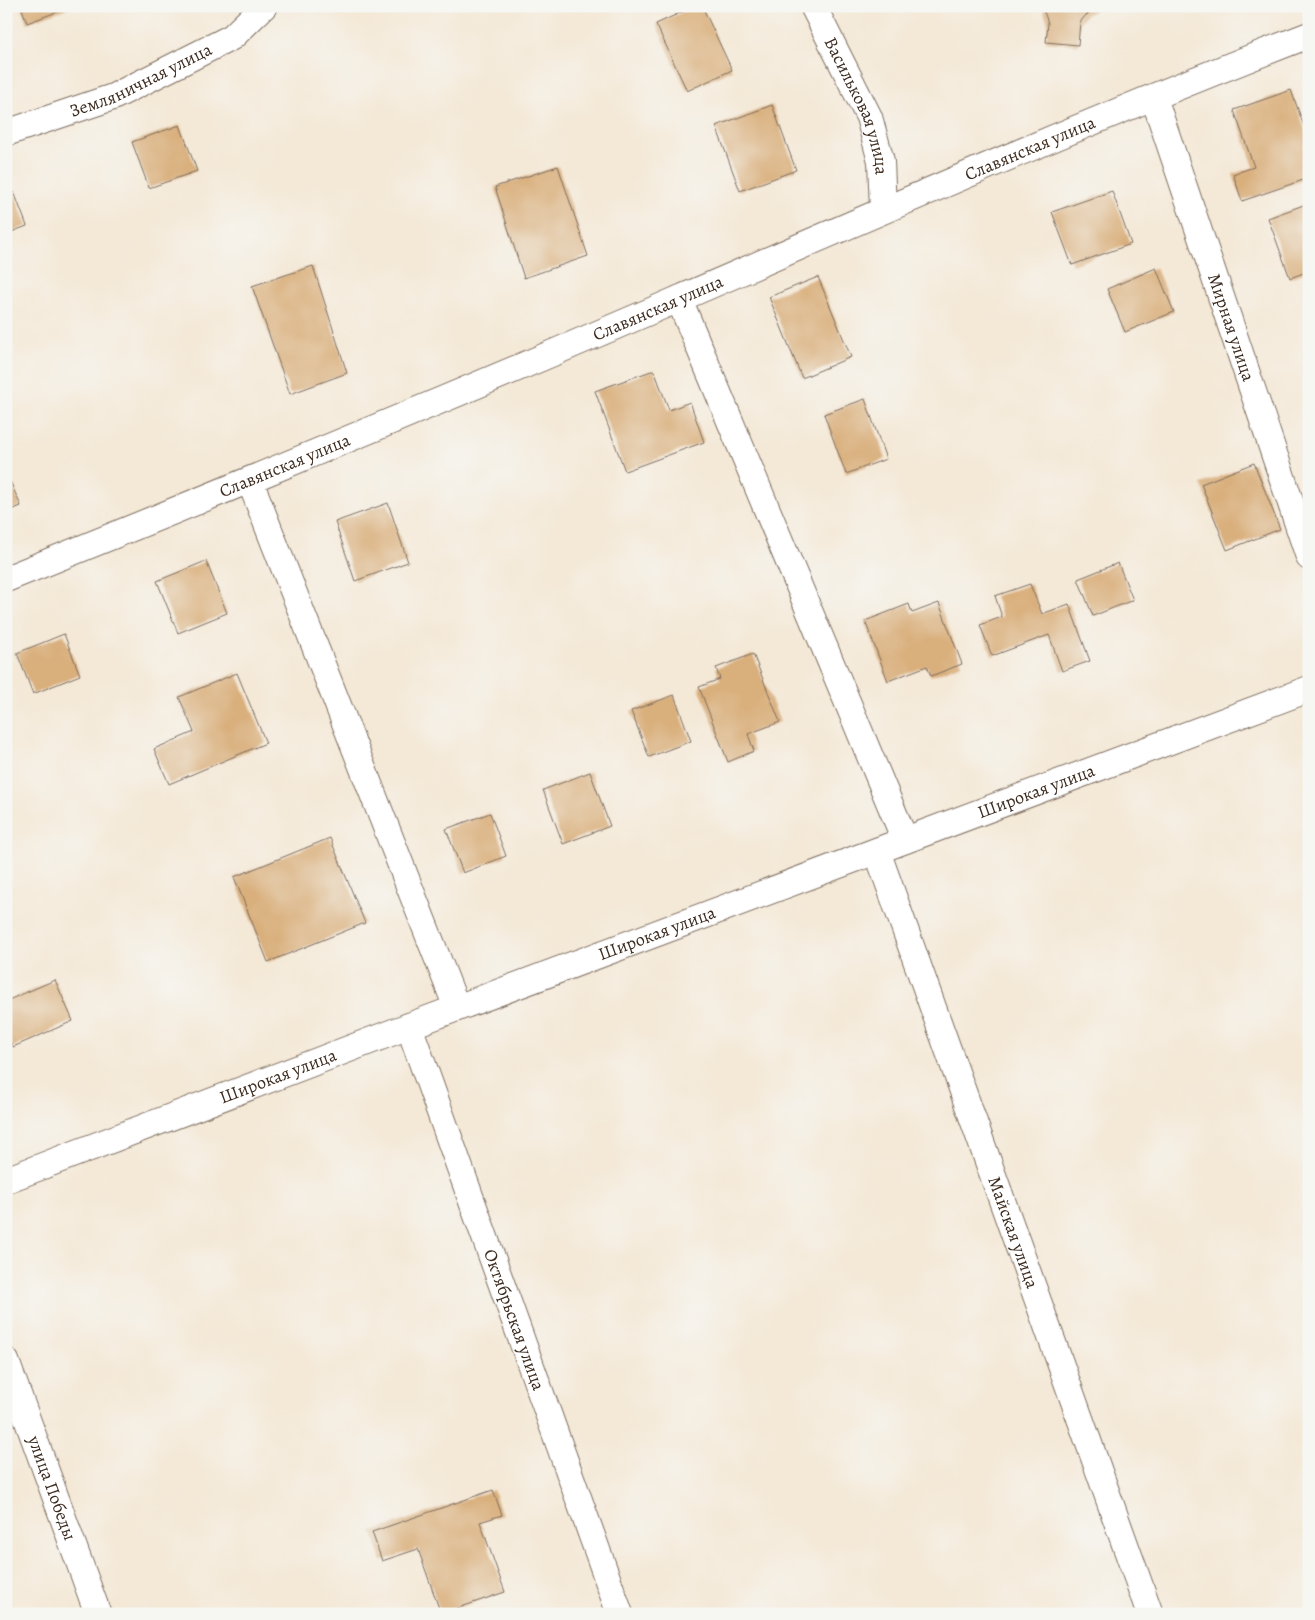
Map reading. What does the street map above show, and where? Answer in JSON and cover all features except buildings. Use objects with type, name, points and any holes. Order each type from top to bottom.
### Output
[{"type":"street","name":"Земляничная улица","points":[[6,133],[113,97],[232,37],[264,6]]},
{"type":"street","name":"Васильковая улица","points":[[813,6],[869,117],[881,161],[883,210]]},
{"type":"street","name":"Славянская улица","points":[[6,579],[250,481],[679,299],[883,210],[1309,35]]},
{"type":"street","name":"Мирная улица","points":[[1154,98],[1309,557]]},
{"type":"street","points":[[679,299],[905,840]]},
{"type":"street","points":[[250,481],[457,1008]]},
{"type":"street","name":"Широкая улица","points":[[6,1180],[409,1026],[1309,689]]},
{"type":"street","name":"Майская улица","points":[[877,851],[1150,1614]]},
{"type":"street","name":"Октябрьская улица","points":[[409,1026],[620,1614]]},
{"type":"street","name":"улица Победы","points":[[6,1361],[98,1614]]}]
